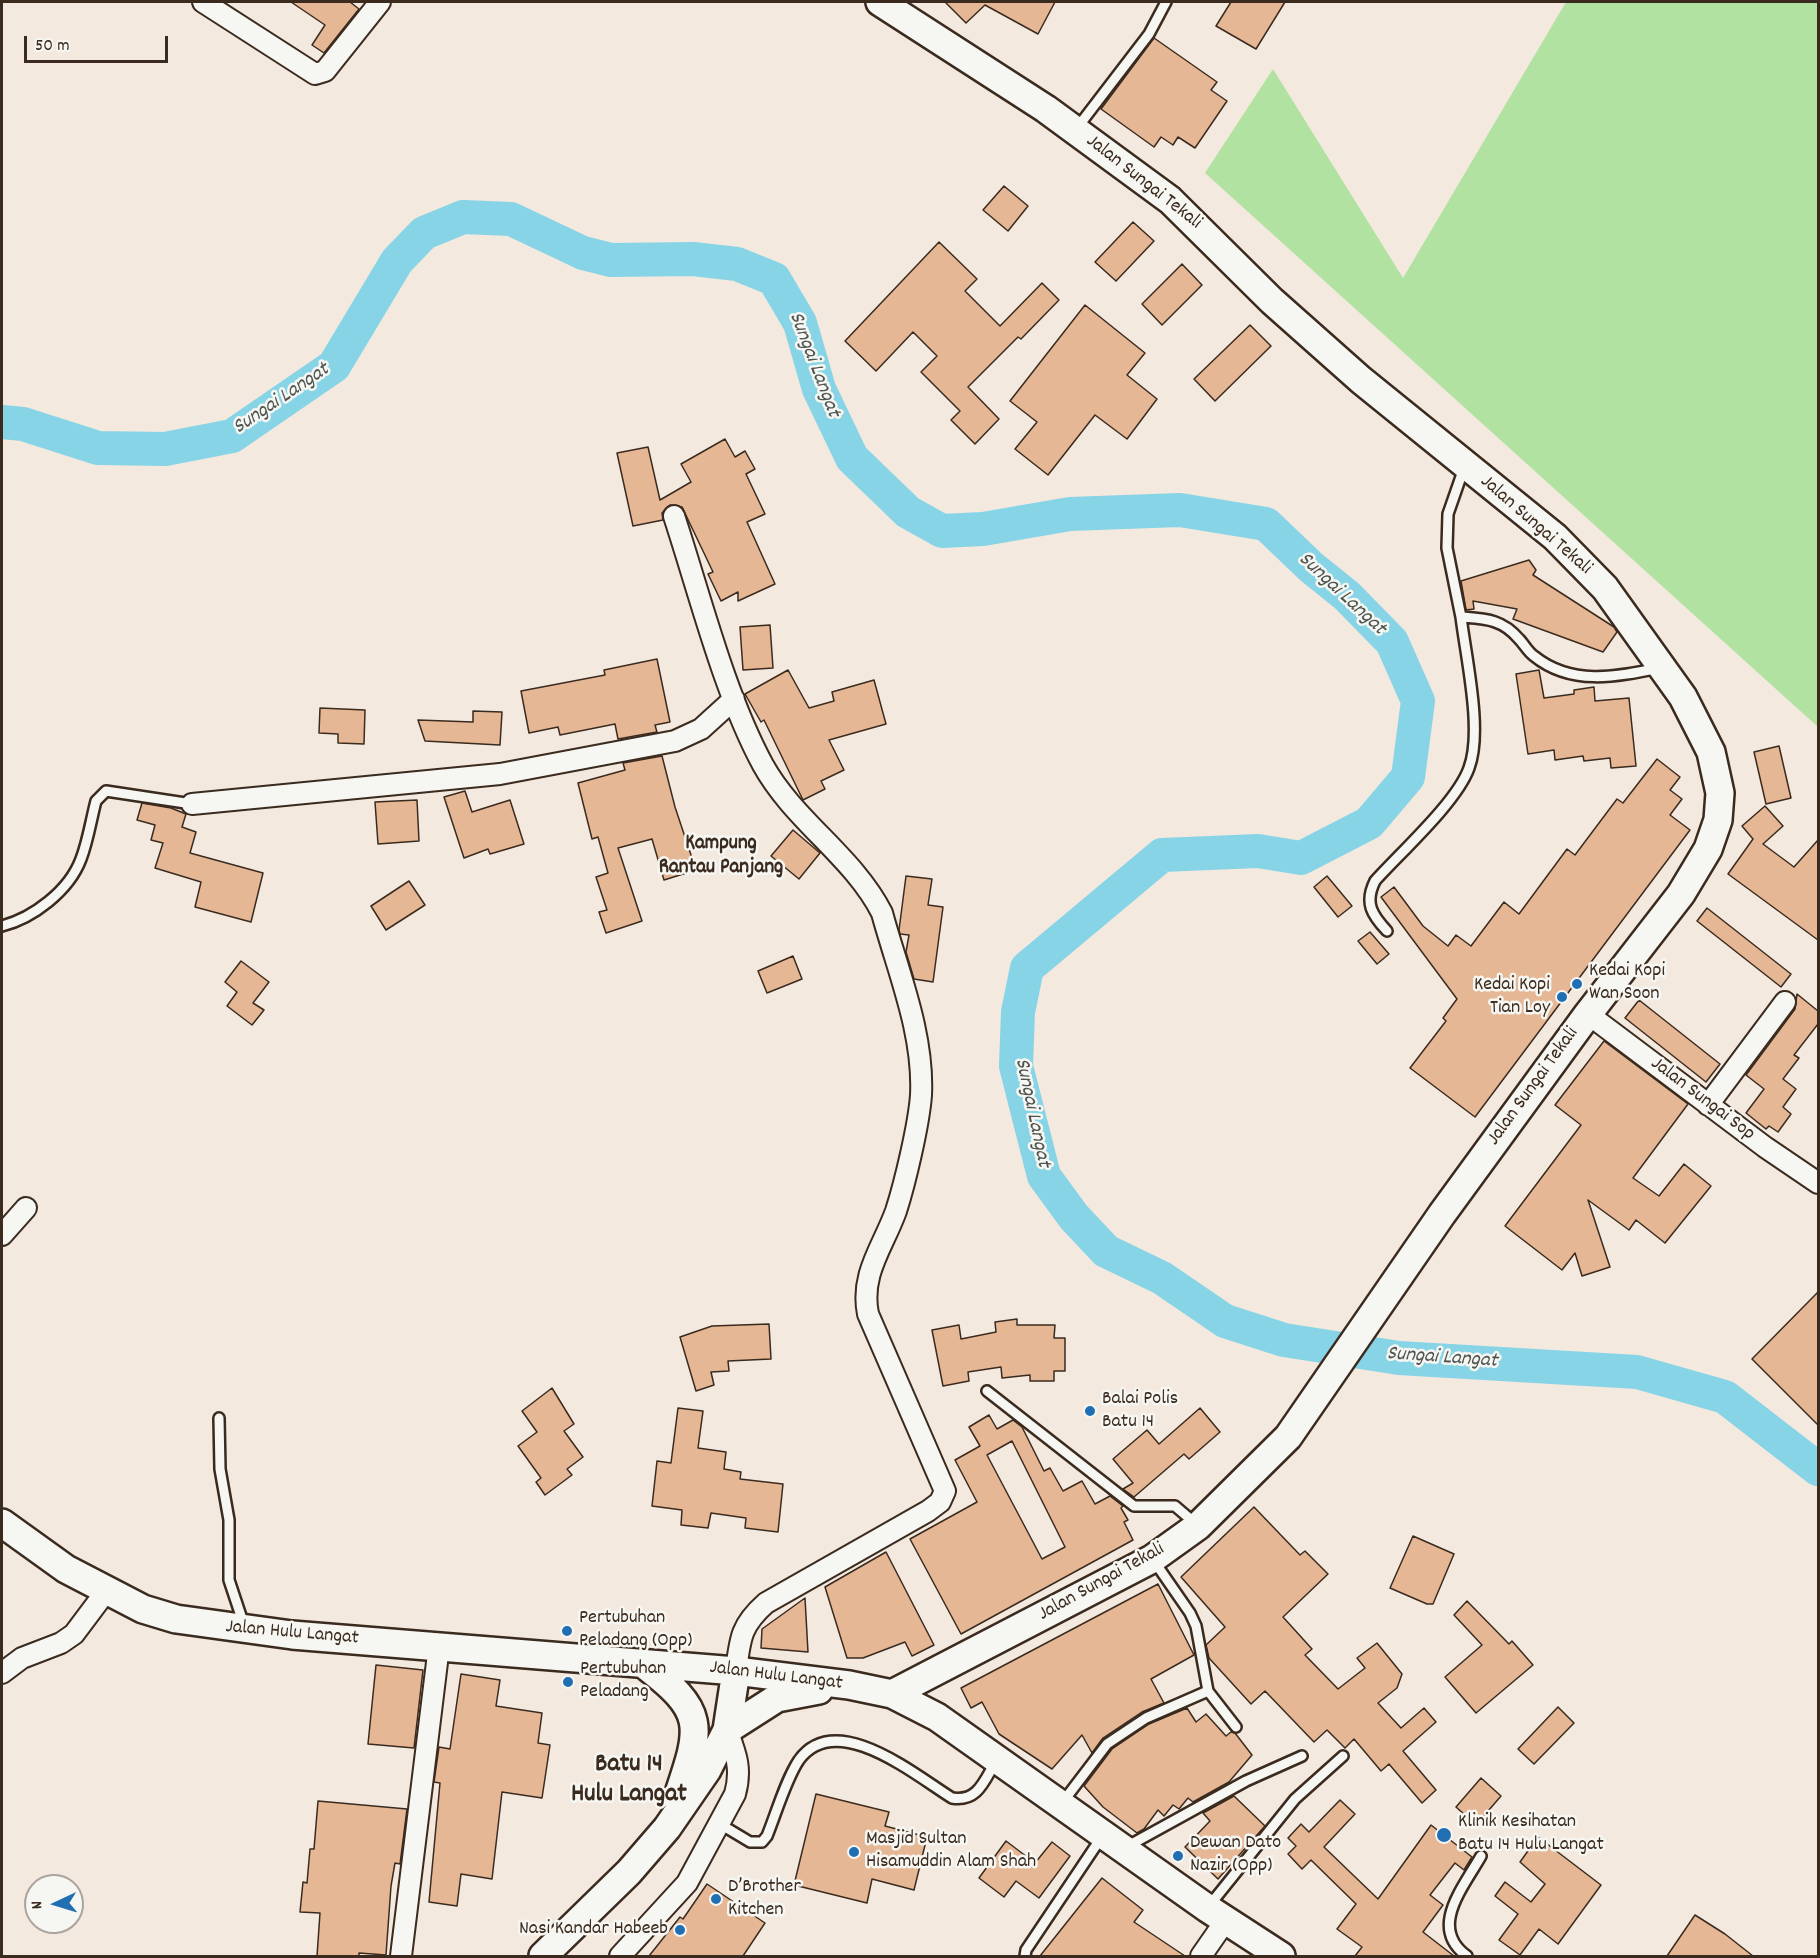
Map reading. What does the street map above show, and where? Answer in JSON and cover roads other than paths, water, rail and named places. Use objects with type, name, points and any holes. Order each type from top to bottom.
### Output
[{"type":"street","points":[[203,2],[307,71],[321,73],[380,2]]},
{"type":"street","name":"Jalan Sungai Tekali","points":[[880,2],[1076,130],[1170,200],[1272,301],[1361,381],[1555,537],[1605,588],[1683,697],[1711,752],[1720,793],[1718,820],[1708,849],[1681,894],[1588,1014],[1442,1214],[1288,1437],[1198,1526],[1152,1559],[892,1694]]},
{"type":"street","points":[[543,1956],[621,1881],[667,1828],[707,1770],[727,1730],[740,1636],[750,1617],[766,1602],[928,1511],[940,1502],[945,1491],[868,1314],[865,1300],[866,1282],[871,1265],[895,1212],[903,1186],[921,1096],[919,1044],[882,912],[872,893],[789,805],[763,765],[734,699],[674,516]]},
{"type":"street","points":[[192,804],[500,774],[675,741],[700,729],[734,699]]},
{"type":"street","points":[[1708,1105],[1785,1002]]},
{"type":"street","name":"Jalan Sungai Sop","points":[[1588,1014],[1765,1147],[1818,1183]]},
{"type":"street","points":[[2,1235],[26,1208]]},
{"type":"street","name":"Jalan Hulu Langat","points":[[2,1523],[66,1569],[143,1609],[176,1619],[246,1630],[736,1671],[849,1685],[892,1694],[927,1711],[1217,1914],[1281,1956]]},
{"type":"street","points":[[2,1673],[22,1658],[61,1643],[74,1634],[107,1590]]},
{"type":"street","points":[[401,1956],[439,1646]]},
{"type":"street","points":[[642,1663],[674,1687],[689,1705],[694,1729],[692,1753],[667,1828]]},
{"type":"street","points":[[727,1730],[777,1698],[814,1689],[892,1694]]},
{"type":"street","points":[[620,1956],[687,1883],[735,1794],[740,1778],[739,1761],[727,1730]]},
{"type":"street","points":[[1201,1956],[1217,1914]]},
{"type":"lane","points":[[1076,130],[1149,34],[1166,2]]},
{"type":"lane","points":[[1387,931],[1373,916],[1369,904],[1369,893],[1375,881],[1450,799],[1469,769],[1474,732],[1461,617],[1448,548],[1448,514],[1465,466]]},
{"type":"lane","points":[[1461,617],[1494,619],[1508,626],[1534,656],[1559,670],[1595,679],[1664,668]]},
{"type":"lane","points":[[2,926],[39,909],[76,870],[96,801],[102,792],[192,804]]},
{"type":"lane","points":[[987,1391],[1134,1506],[1175,1506],[1198,1526]]},
{"type":"lane","points":[[219,1418],[220,1469],[229,1520],[229,1580],[246,1630]]},
{"type":"lane","points":[[1152,1559],[1196,1626],[1208,1691],[1236,1727]]},
{"type":"lane","points":[[1061,1805],[1107,1744],[1146,1718],[1208,1691]]},
{"type":"lane","points":[[720,1824],[750,1842],[762,1842],[767,1836],[798,1762],[810,1748],[825,1742],[846,1741],[874,1750],[952,1798],[964,1800],[974,1795],[997,1759]]},
{"type":"lane","points":[[1217,1914],[1295,1799],[1343,1755]]},
{"type":"lane","points":[[1025,1956],[1026,1950],[1114,1842],[1302,1756]]},
{"type":"lane","points":[[1467,1956],[1455,1948],[1449,1938],[1448,1924],[1451,1911],[1481,1856]]},
{"type":"waterway","name":"Sungai Langat","points":[[2,422],[23,424],[98,448],[165,449],[232,436],[334,366],[397,261],[424,233],[463,217],[511,219],[583,253],[611,260],[693,259],[737,264],[774,279],[800,323],[819,389],[852,458],[908,512],[942,531],[983,529],[1070,514],[1180,510],[1266,524],[1311,567],[1347,596],[1392,642],[1418,701],[1408,777],[1369,823],[1301,858],[1258,851],[1162,855],[1027,968],[1018,1012],[1016,1066],[1044,1176],[1074,1217],[1106,1251],[1162,1278],[1225,1321],[1284,1340],[1399,1358],[1637,1372],[1725,1397],[1818,1469]]},
{"type":"place","name":"Kedai Kopi Wan Soon","points":[[1577,984]]},
{"type":"place","name":"Kedai Kopi Tian Loy","points":[[1562,997]]},
{"type":"place","name":"Balai Polis Batu 14","points":[[1090,1411]]},
{"type":"place","name":"Pertubuhan Peladang (Opp)","points":[[567,1631]]},
{"type":"place","name":"Pertubuhan Peladang","points":[[568,1682]]},
{"type":"place","name":"Klinik Kesihatan Batu 14 Hulu Langat","points":[[1444,1835]]},
{"type":"place","name":"Masjid Sultan Hisamuddin Alam Shah","points":[[854,1852]]},
{"type":"place","name":"Dewan Dato Nazir (Opp)","points":[[1178,1856]]},
{"type":"place","name":"D’Brother Kitchen","points":[[716,1899]]},
{"type":"place","name":"Nasi Kandar Habeeb","points":[[680,1930]]},
{"type":"district","name":"Kampung Rantau Panjang","points":[[721,857]]},
{"type":"district","name":"Batu 14 Hulu Langat","points":[[629,1780]]}]
